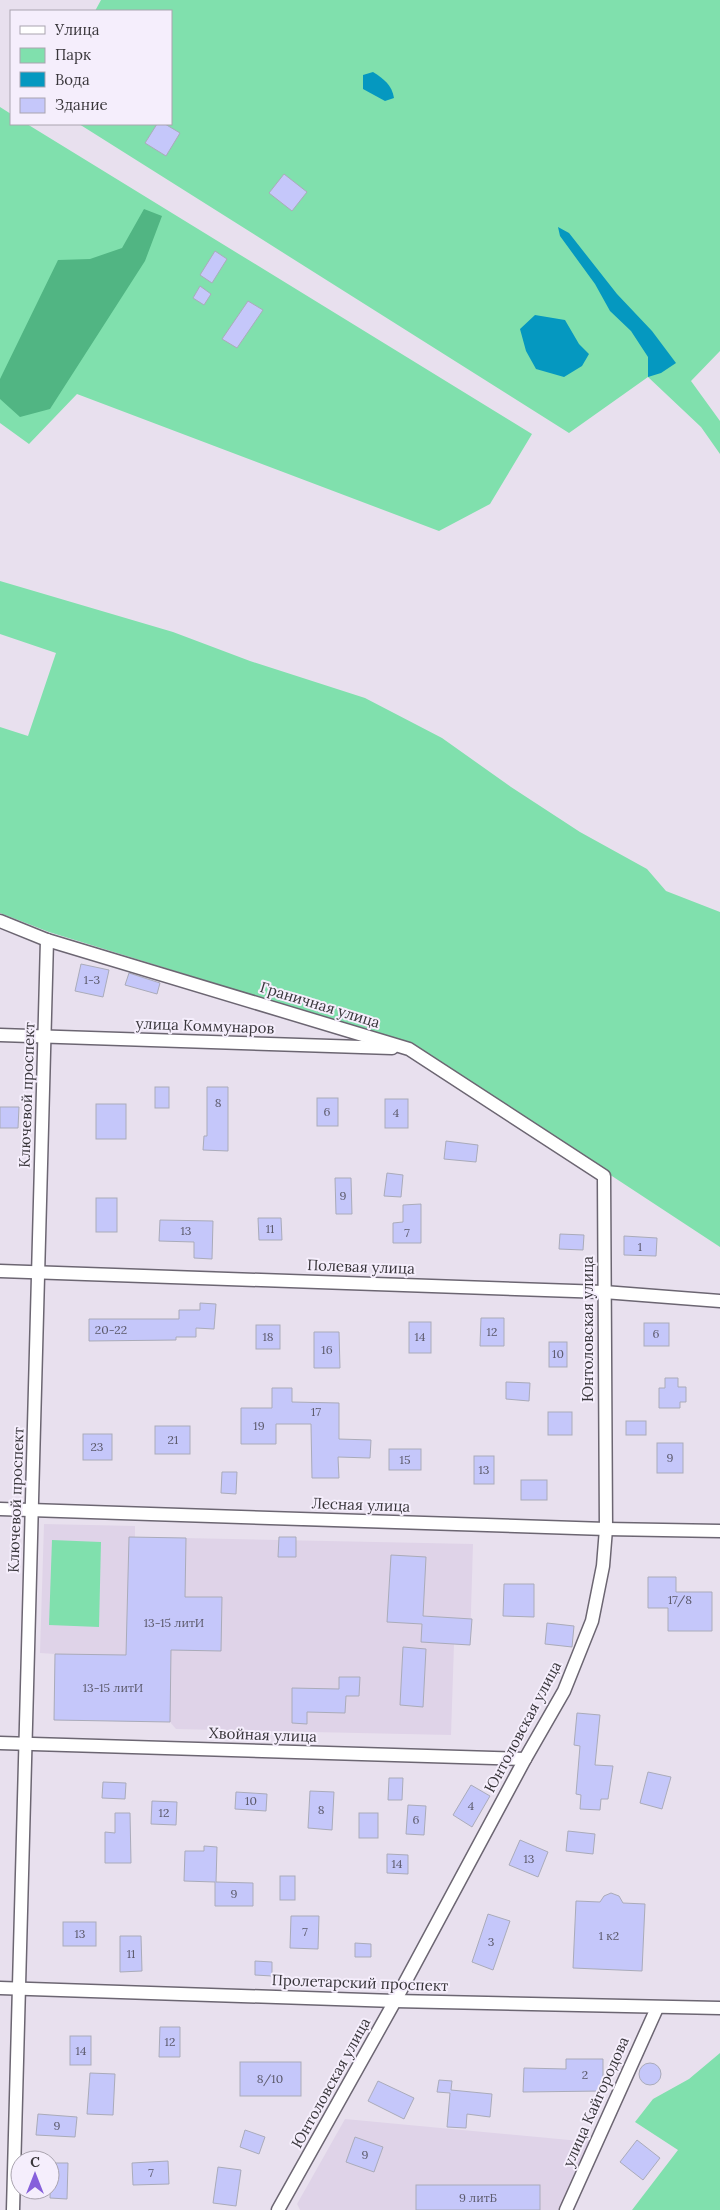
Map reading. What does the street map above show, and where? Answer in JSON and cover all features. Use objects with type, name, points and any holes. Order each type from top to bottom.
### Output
[{"type":"street","name":"Граничная улица","points":[[0,921],[47,940],[410,1049],[604,1176]]},
{"type":"street","name":"Ключевой проспект","points":[[13,2210],[47,940]]},
{"type":"street","name":"улица Коммунаров","points":[[0,1035],[410,1049]]},
{"type":"street","name":"Юнтоловская улица","points":[[278,2210],[395,2001],[525,1759],[564,1691],[592,1621],[603,1566],[606,1529],[604,1176]]},
{"type":"street","name":"Полевая улица","points":[[0,1271],[604,1292],[720,1301]]},
{"type":"street","name":"Лесная улица","points":[[0,1509],[720,1531]]},
{"type":"street","name":"Хвойная улица","points":[[0,1742],[525,1759]]},
{"type":"street","name":"Пролетарский проспект","points":[[0,1988],[395,2001],[720,2008]]},
{"type":"street","name":"улица Кайгородова","points":[[566,2210],[657,2008]]},
{"type":"shaded area","points":[[44,1524],[135,1526],[135,1537],[473,1544],[470,1645],[454,1644],[451,1735],[176,1729],[170,1722],[54,1720],[55,1654],[40,1653]]},
{"type":"shaded area","points":[[345,2119],[591,2142],[561,2210],[300,2210],[297,2204]]},
{"type":"green space","points":[[101,0],[720,0],[720,351],[691,381],[720,421],[720,454],[701,427],[648,377],[569,433],[81,125],[172,125],[172,10],[96,10]]},
{"type":"green space","points":[[0,107],[10,113],[10,125],[29,125],[532,434],[490,504],[439,531],[77,394],[29,444],[0,423]]},
{"type":"green space","points":[[144,209],[162,216],[145,261],[50,409],[20,417],[0,399],[0,379],[58,260],[90,259],[122,248]]},
{"type":"green space","points":[[0,581],[173,632],[250,661],[365,698],[442,738],[511,787],[580,832],[647,869],[666,891],[720,912],[720,1247],[411,1044],[49,932],[0,913],[0,727],[28,736],[56,653],[0,634]]},
{"type":"green space","points":[[52,1540],[101,1542],[99,1627],[49,1625]]},
{"type":"green space","points":[[720,2053],[720,2210],[632,2210],[678,2150],[635,2122],[653,2099],[689,2079]]},
{"type":"water","points":[[373,72],[387,83],[394,98],[385,101],[363,89],[363,75]]},
{"type":"water","points":[[558,227],[569,233],[617,294],[652,331],[676,363],[661,373],[648,377],[648,357],[631,331],[610,311],[595,284],[560,236]]},
{"type":"water","points":[[535,315],[565,320],[579,344],[589,354],[582,366],[564,377],[536,369],[526,351],[520,329]]},
{"type":"building","points":[[156,125],[167,125],[180,133],[166,156],[145,143]]},
{"type":"building","points":[[284,174],[307,192],[292,211],[269,193]]},
{"type":"building","points":[[215,251],[227,259],[212,283],[200,275]]},
{"type":"building","points":[[200,286],[211,294],[204,305],[193,298]]},
{"type":"building","points":[[248,301],[263,310],[237,348],[222,339]]},
{"type":"building","points":[[81,964],[109,970],[103,997],[75,991]]},
{"type":"building","points":[[129,973],[160,983],[157,994],[125,985]]},
{"type":"building","points":[[155,1087],[169,1087],[169,1108],[155,1108]]},
{"type":"building","points":[[207,1087],[228,1087],[228,1151],[203,1150],[204,1136],[207,1136]]},
{"type":"building","points":[[317,1098],[338,1098],[338,1126],[317,1126]]},
{"type":"building","points":[[385,1099],[408,1099],[408,1128],[385,1128]]},
{"type":"building","points":[[96,1104],[126,1104],[126,1139],[96,1139]]},
{"type":"building","points":[[0,1107],[19,1107],[18,1128],[0,1128]]},
{"type":"building","points":[[446,1141],[478,1145],[476,1162],[444,1159]]},
{"type":"building","points":[[387,1173],[403,1175],[401,1197],[384,1196]]},
{"type":"building","points":[[335,1178],[351,1178],[352,1214],[336,1214]]},
{"type":"building","points":[[96,1198],[117,1198],[117,1232],[96,1232]]},
{"type":"building","points":[[421,1204],[421,1243],[393,1243],[393,1223],[403,1222],[403,1205]]},
{"type":"building","points":[[258,1218],[281,1218],[282,1240],[259,1240]]},
{"type":"building","points":[[160,1220],[213,1221],[212,1259],[194,1258],[194,1242],[159,1241]]},
{"type":"building","points":[[560,1234],[584,1235],[583,1250],[559,1249]]},
{"type":"building","points":[[624,1236],[657,1238],[656,1256],[624,1255]]},
{"type":"building","points":[[200,1303],[216,1304],[214,1329],[196,1328],[196,1337],[176,1337],[176,1340],[89,1341],[89,1319],[179,1319],[179,1310],[200,1310]]},
{"type":"building","points":[[481,1318],[504,1318],[504,1346],[480,1346]]},
{"type":"building","points":[[409,1322],[431,1322],[431,1353],[409,1353]]},
{"type":"building","points":[[644,1323],[669,1323],[669,1346],[644,1346]]},
{"type":"building","points":[[256,1325],[280,1325],[280,1349],[256,1349]]},
{"type":"building","points":[[314,1332],[339,1332],[340,1368],[314,1368]]},
{"type":"building","points":[[549,1342],[567,1342],[567,1367],[549,1367]]},
{"type":"building","points":[[665,1378],[678,1378],[678,1387],[686,1387],[686,1402],[680,1402],[680,1408],[659,1408],[659,1388],[665,1388]]},
{"type":"building","points":[[506,1382],[530,1383],[529,1401],[506,1399]]},
{"type":"building","points":[[272,1388],[292,1388],[292,1402],[339,1403],[339,1439],[371,1440],[370,1458],[338,1457],[339,1478],[312,1478],[311,1424],[276,1424],[276,1444],[241,1444],[241,1408],[272,1408]]},
{"type":"building","points":[[548,1412],[572,1412],[572,1435],[548,1435]]},
{"type":"building","points":[[626,1421],[646,1421],[646,1435],[626,1435]]},
{"type":"building","points":[[155,1426],[190,1426],[190,1454],[155,1454]]},
{"type":"building","points":[[83,1434],[112,1434],[112,1460],[83,1460]]},
{"type":"building","points":[[657,1443],[683,1443],[683,1473],[657,1473]]},
{"type":"building","points":[[389,1449],[421,1449],[421,1470],[389,1470]]},
{"type":"building","points":[[474,1456],[494,1456],[494,1484],[474,1484]]},
{"type":"building","points":[[222,1472],[237,1472],[236,1494],[221,1493]]},
{"type":"building","points":[[521,1480],[547,1480],[547,1500],[521,1500]]},
{"type":"building","points":[[129,1537],[186,1538],[185,1597],[222,1597],[221,1651],[171,1650],[170,1722],[54,1720],[55,1654],[126,1655]]},
{"type":"building","points":[[279,1537],[296,1537],[296,1557],[278,1557]]},
{"type":"building","points":[[391,1555],[426,1557],[423,1616],[472,1619],[470,1645],[421,1642],[422,1624],[387,1622]]},
{"type":"building","points":[[648,1577],[676,1577],[676,1592],[712,1592],[712,1631],[668,1631],[668,1608],[648,1608]]},
{"type":"building","points":[[504,1584],[534,1584],[534,1617],[503,1616]]},
{"type":"building","points":[[547,1623],[574,1626],[572,1647],[545,1644]]},
{"type":"building","points":[[403,1647],[426,1649],[423,1707],[400,1705]]},
{"type":"building","points":[[339,1677],[360,1677],[359,1696],[346,1696],[345,1713],[307,1712],[307,1724],[292,1723],[292,1688],[339,1689]]},
{"type":"building","points":[[577,1713],[600,1715],[595,1765],[613,1766],[608,1799],[601,1799],[600,1810],[580,1809],[581,1795],[576,1794],[580,1746],[574,1745]]},
{"type":"building","points":[[648,1772],[671,1777],[662,1809],[640,1803]]},
{"type":"building","points":[[389,1778],[403,1778],[402,1800],[388,1800]]},
{"type":"building","points":[[103,1782],[126,1783],[125,1799],[102,1798]]},
{"type":"building","points":[[471,1785],[490,1796],[472,1827],[453,1815]]},
{"type":"building","points":[[310,1791],[334,1792],[332,1830],[308,1828]]},
{"type":"building","points":[[236,1792],[267,1794],[266,1811],[235,1809]]},
{"type":"building","points":[[152,1801],[177,1802],[176,1825],[151,1824]]},
{"type":"building","points":[[408,1805],[426,1806],[424,1835],[406,1834]]},
{"type":"building","points":[[115,1813],[130,1813],[131,1863],[105,1863],[105,1832],[115,1833]]},
{"type":"building","points":[[359,1813],[378,1813],[378,1838],[359,1838]]},
{"type":"building","points":[[568,1831],[595,1834],[593,1854],[566,1851]]},
{"type":"building","points":[[520,1840],[548,1852],[538,1877],[509,1865]]},
{"type":"building","points":[[204,1846],[217,1847],[216,1882],[253,1883],[253,1906],[215,1906],[215,1882],[184,1881],[185,1851],[204,1851]]},
{"type":"building","points":[[387,1854],[408,1855],[408,1874],[387,1873]]},
{"type":"building","points":[[280,1876],[295,1876],[295,1900],[280,1900]]},
{"type":"building","points":[[611,1893],[619,1896],[623,1903],[645,1904],[642,1971],[573,1968],[576,1901],[600,1902],[604,1896]]},
{"type":"building","points":[[488,1914],[510,1921],[493,1970],[472,1962]]},
{"type":"building","points":[[291,1916],[319,1916],[318,1949],[290,1948]]},
{"type":"building","points":[[63,1922],[96,1922],[96,1946],[63,1946]]},
{"type":"building","points":[[120,1936],[141,1936],[142,1971],[120,1972]]},
{"type":"building","points":[[355,1943],[371,1944],[371,1957],[355,1957]]},
{"type":"building","points":[[255,1961],[272,1962],[272,1976],[255,1975]]},
{"type":"building","points":[[160,2027],[180,2027],[180,2057],[159,2057]]},
{"type":"building","points":[[70,2036],[91,2036],[91,2065],[70,2065]]},
{"type":"building","points":[[566,2059],[603,2059],[603,2091],[523,2092],[524,2068],[566,2069]]},
{"type":"building","points":[[240,2062],[301,2062],[301,2096],[240,2096]]},
{"type":"building","points":[[650,2063],[660,2070],[661,2074],[654,2084],[650,2085],[640,2078],[639,2074],[646,2064]]},
{"type":"building","points":[[90,2073],[115,2074],[113,2115],[87,2114]]},
{"type":"building","points":[[439,2080],[452,2081],[451,2090],[492,2094],[490,2117],[467,2114],[466,2128],[447,2127],[450,2093],[437,2092]]},
{"type":"building","points":[[378,2081],[414,2098],[404,2119],[368,2101]]},
{"type":"building","points":[[38,2114],[77,2117],[75,2137],[36,2135]]},
{"type":"building","points":[[245,2130],[265,2137],[259,2154],[240,2147]]},
{"type":"building","points":[[355,2137],[383,2147],[374,2172],[346,2162]]},
{"type":"building","points":[[637,2140],[660,2158],[643,2180],[620,2162]]},
{"type":"building","points":[[168,2161],[169,2184],[133,2185],[132,2163]]},
{"type":"building","points":[[60,2163],[68,2163],[67,2199],[60,2199]]},
{"type":"building","points":[[218,2167],[241,2170],[236,2206],[213,2203]]},
{"type":"building","points":[[416,2185],[540,2185],[540,2210],[416,2210]]}]
